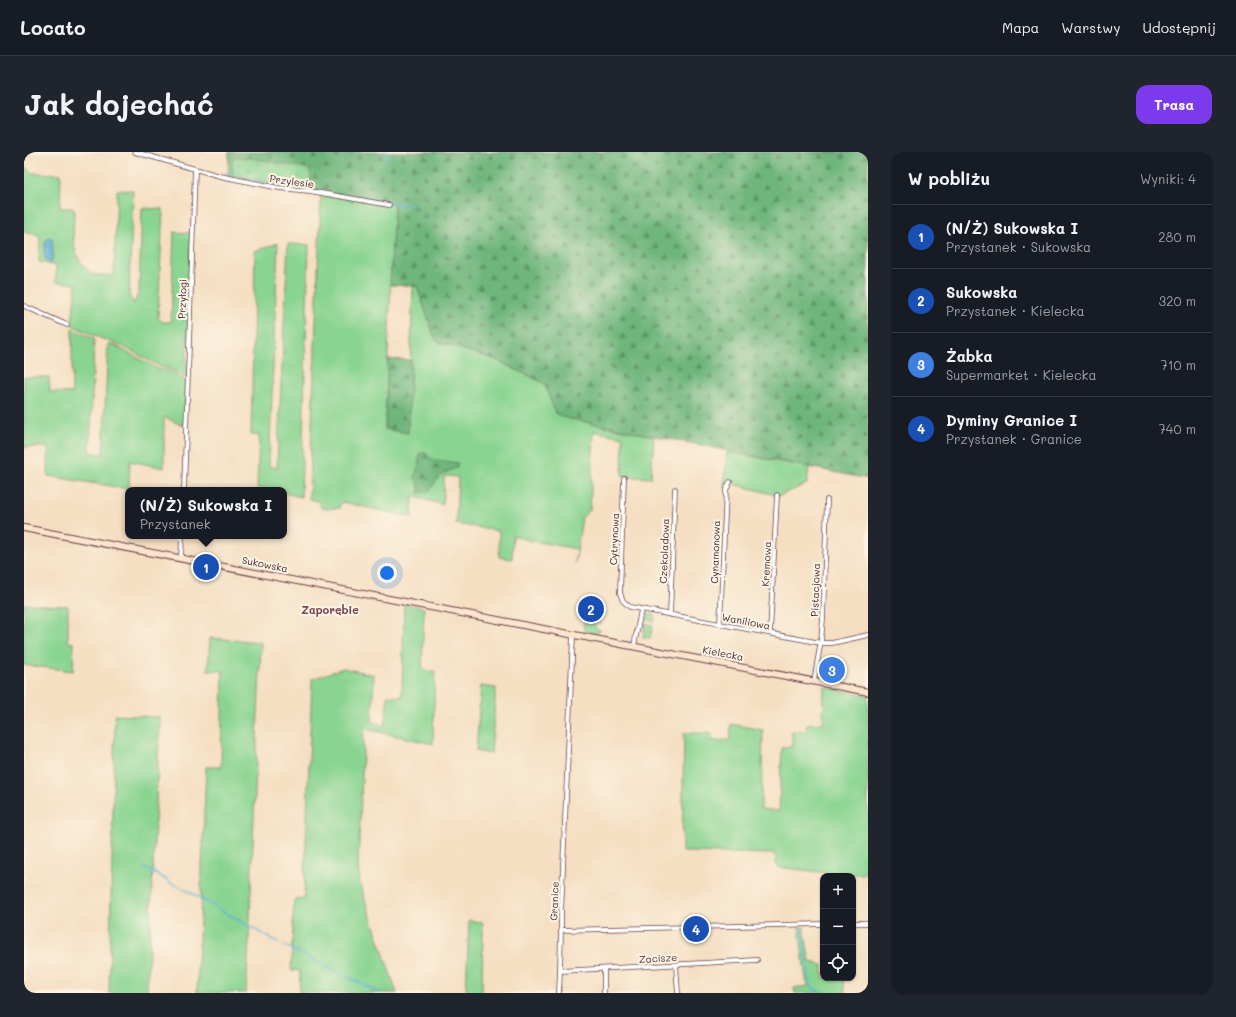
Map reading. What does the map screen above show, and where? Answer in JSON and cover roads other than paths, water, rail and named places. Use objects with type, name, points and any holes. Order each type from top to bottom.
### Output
[{"type":"street","points":[[135,152],[195,169]]},
{"type":"street","name":"Przylesie","points":[[195,169],[220,176],[279,188],[310,191],[388,205]]},
{"type":"street","name":"Przyłogi","points":[[184,487],[195,169]]},
{"type":"street","points":[[24,306],[67,325]]},
{"type":"street","name":"Cytrynowa","points":[[623,601],[620,593],[624,478]]},
{"type":"street","name":"Cynamonowa","points":[[720,624],[726,490],[730,482]]},
{"type":"street","name":"Czekoladowa","points":[[670,615],[675,489]]},
{"type":"street","name":"Kremowa","points":[[770,634],[777,495]]},
{"type":"street","name":"Pistacjowa","points":[[814,681],[820,643],[827,500]]},
{"type":"street","name":"Sukowska","points":[[24,528],[573,635]]},
{"type":"street","points":[[181,558],[182,539]]},
{"type":"street","name":"Waniliowa","points":[[623,601],[630,607],[641,610],[820,643],[868,635]]},
{"type":"street","points":[[634,646],[641,610]]},
{"type":"street","name":"Kielecka","points":[[573,635],[868,692]]},
{"type":"street","name":"Granice","points":[[573,635],[561,930],[820,924]]},
{"type":"street","points":[[856,923],[868,923]]},
{"type":"street","points":[[559,993],[561,930]]},
{"type":"street","name":"Zacisze","points":[[560,971],[757,960]]},
{"type":"street","points":[[676,965],[678,993]]},
{"type":"street","points":[[604,969],[604,993]]},
{"type":"water","points":[[49,238],[52,239],[53,247],[52,262],[50,263],[46,260],[44,254],[45,241]]},
{"type":"waterway","points":[[386,152],[390,159]]},
{"type":"waterway","points":[[225,173],[268,184]]},
{"type":"waterway","points":[[335,194],[367,199]]},
{"type":"waterway","points":[[389,203],[415,205]]},
{"type":"waterway","points":[[143,867],[167,880]]},
{"type":"waterway","points":[[169,882],[182,888]]},
{"type":"waterway","points":[[184,889],[216,907]]},
{"type":"waterway","points":[[219,909],[279,943]]},
{"type":"waterway","points":[[802,927],[810,983],[813,988],[821,993]]},
{"type":"waterway","points":[[283,945],[341,974]]},
{"type":"waterway","points":[[346,976],[380,993]]},
{"type":"place","name":"(N/Ż) Sukowska I","points":[[206,567]]},
{"type":"place","name":"Sukowska","points":[[591,609]]},
{"type":"place","name":"Żabka","points":[[832,670]]},
{"type":"place","name":"Dyminy Granice I","points":[[696,929]]},
{"type":"district","name":"Zaporębie","points":[[330,609]]}]
